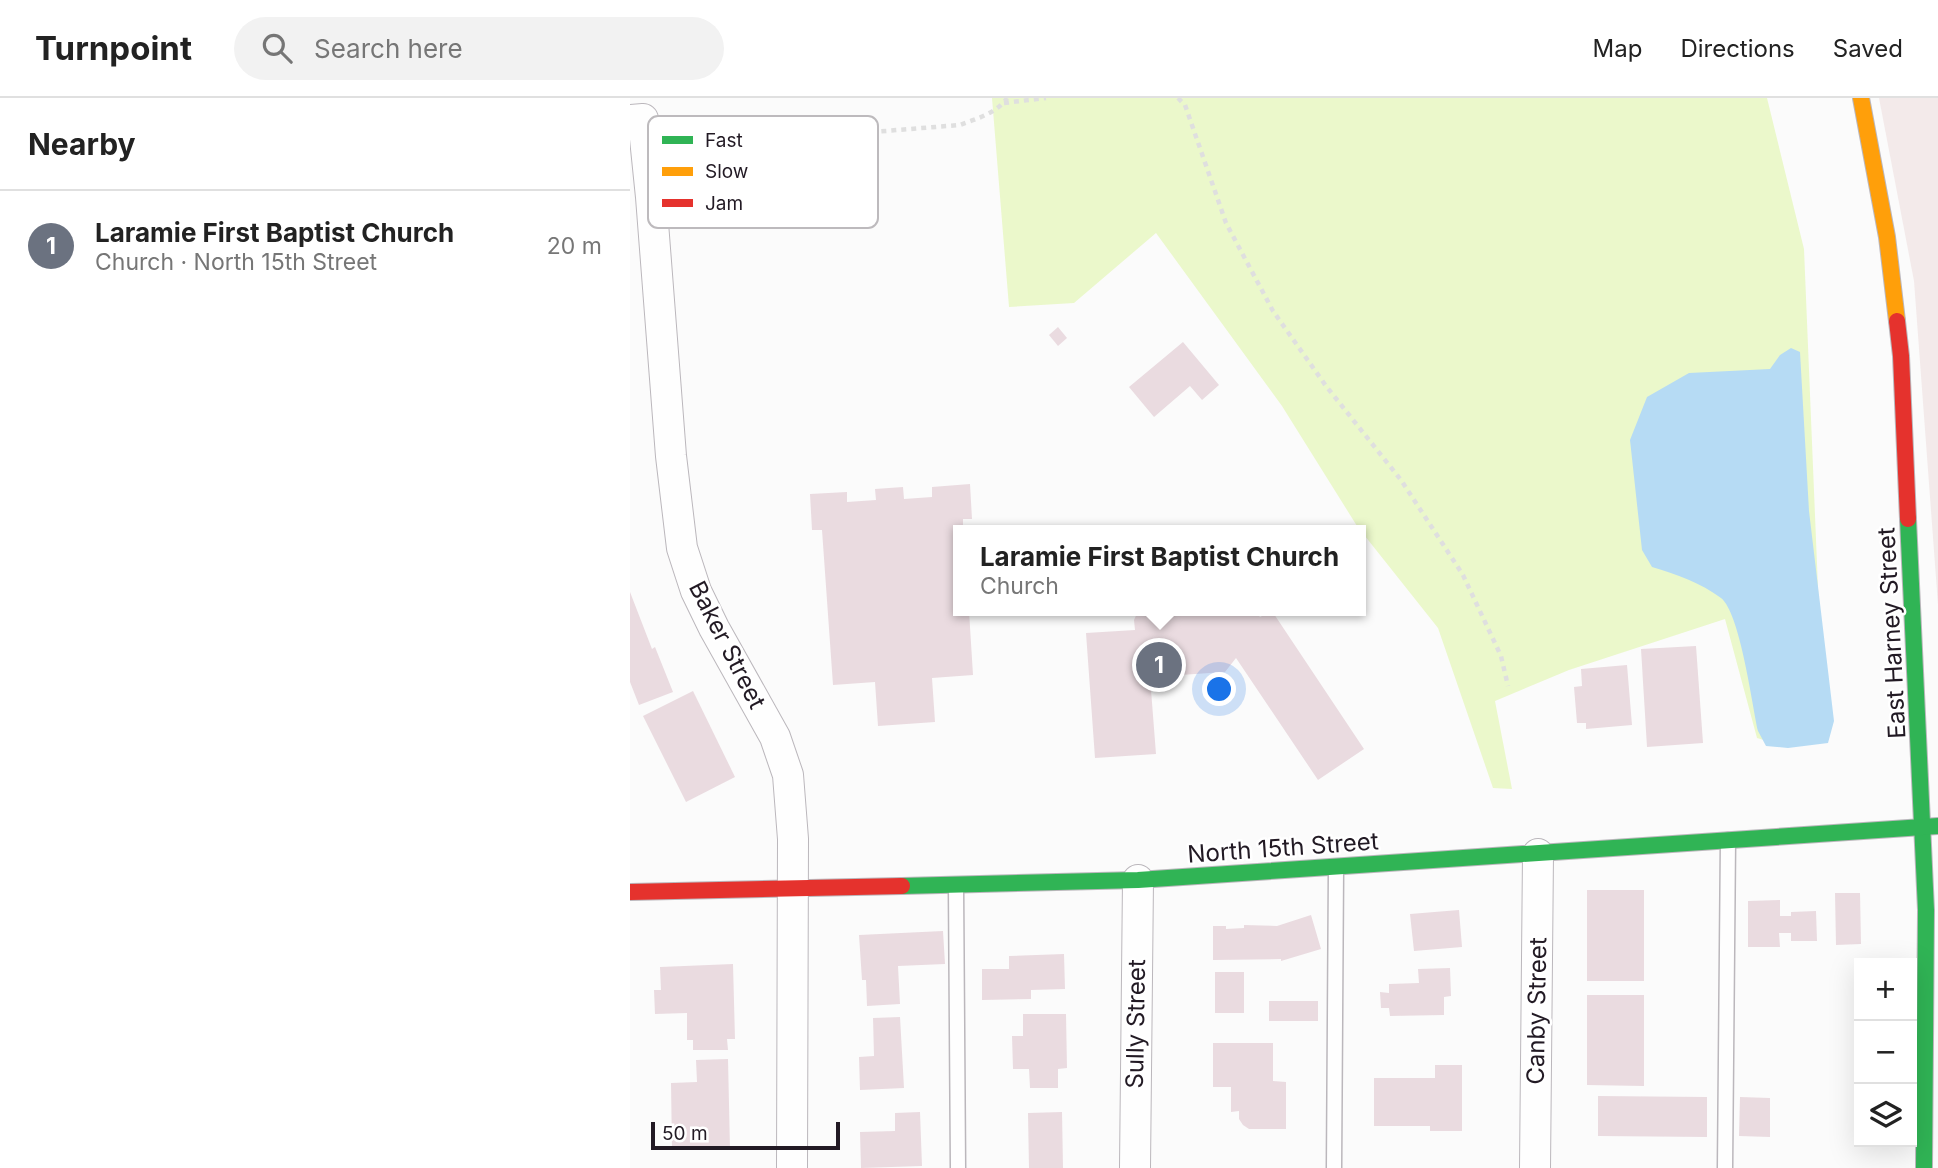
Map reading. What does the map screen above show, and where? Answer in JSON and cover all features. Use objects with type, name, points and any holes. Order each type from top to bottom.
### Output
[{"type":"main road","name":"East Harney Street","points":[[1861,98],[1886,237],[1901,356],[1931,826],[1926,911],[1924,1168]]},
{"type":"main road","name":"North 15th Street","points":[[630,892],[1138,880],[1931,826]]},
{"type":"street","name":"Baker Street","points":[[636,120],[646,149],[648,174]]},
{"type":"street","name":"Baker Street","points":[[652,228],[671,456],[682,548],[696,591],[775,737],[788,775],[793,827],[792,1168]]},
{"type":"street","name":"Canby Street","points":[[1535,1168],[1538,854]]},
{"type":"street","name":"Sully Street","points":[[1135,1168],[1138,880]]},
{"type":"lane","points":[[1725,1168],[1728,840]]},
{"type":"lane","points":[[1334,1168],[1336,868]]},
{"type":"lane","points":[[956,884],[958,1168]]},
{"type":"path","points":[[878,131],[960,125],[985,116],[1005,100],[1046,98]]},
{"type":"path","points":[[1178,98],[1185,105],[1226,223],[1273,311],[1326,386],[1401,480],[1463,575],[1500,656],[1508,686]]},
{"type":"shaded area","points":[[1879,98],[1938,98],[1938,605],[1914,281]]},
{"type":"green space","points":[[992,98],[1767,98],[1804,249],[1824,733],[1781,745],[1757,738],[1725,619],[1569,670],[1495,701],[1512,789],[1493,788],[1438,628],[1366,537],[1366,525],[1356,525],[1282,406],[1156,233],[1074,303],[1009,307]]},
{"type":"water","points":[[1791,348],[1800,352],[1809,511],[1834,721],[1828,743],[1788,748],[1766,746],[1758,731],[1749,681],[1728,607],[1721,598],[1705,588],[1652,567],[1642,550],[1630,440],[1647,397],[1689,373],[1770,369],[1780,355]]},
{"type":"building","points":[[1058,327],[1067,338],[1058,346],[1049,335]]},
{"type":"building","points":[[1183,342],[1219,385],[1202,400],[1190,386],[1154,417],[1129,387]]},
{"type":"building","points":[[970,484],[972,519],[963,519],[963,525],[953,525],[953,616],[969,616],[973,675],[932,678],[935,722],[878,726],[875,682],[833,685],[822,530],[812,530],[810,494],[847,492],[847,502],[876,500],[875,489],[903,487],[904,499],[932,497],[932,487]]},
{"type":"building","points":[[630,592],[652,649],[655,647],[673,692],[639,705],[630,682]]},
{"type":"building","points":[[1136,616],[1275,616],[1364,749],[1318,780],[1236,658],[1225,672],[1150,677],[1156,754],[1095,758],[1086,633],[1135,630]]},
{"type":"building","points":[[1696,646],[1703,743],[1647,747],[1641,649]]},
{"type":"building","points":[[1627,665],[1632,725],[1586,729],[1586,723],[1577,723],[1574,687],[1582,686],[1581,669]]},
{"type":"building","points":[[693,691],[735,777],[686,802],[643,716]]},
{"type":"building","points":[[1587,890],[1644,890],[1644,981],[1587,981]]},
{"type":"building","points":[[1835,893],[1860,893],[1861,944],[1836,945]]},
{"type":"building","points":[[1780,900],[1780,916],[1791,916],[1791,912],[1816,911],[1817,941],[1791,941],[1791,933],[1779,933],[1780,947],[1748,947],[1748,901]]},
{"type":"building","points":[[1459,910],[1462,947],[1414,951],[1410,914]]},
{"type":"building","points":[[1311,915],[1321,949],[1281,961],[1213,960],[1213,926],[1226,926],[1226,929],[1244,928],[1244,925],[1277,926]]},
{"type":"building","points":[[943,931],[945,964],[898,966],[900,1004],[867,1006],[859,935]]},
{"type":"building","points":[[1064,954],[1065,989],[1031,990],[1031,999],[982,1000],[982,969],[1009,969],[1009,956]]},
{"type":"building","points":[[733,964],[735,1039],[727,1039],[728,1050],[693,1050],[693,1040],[687,1040],[687,1013],[655,1014],[654,990],[661,990],[660,967]]},
{"type":"building","points":[[1450,968],[1451,996],[1444,997],[1444,1015],[1390,1016],[1389,1008],[1381,1008],[1380,992],[1389,993],[1389,984],[1419,983],[1418,969]]},
{"type":"building","points":[[1215,972],[1244,972],[1244,1013],[1215,1013]]},
{"type":"building","points":[[1587,995],[1644,995],[1644,1086],[1587,1085]]},
{"type":"building","points":[[1269,1001],[1318,1001],[1318,1021],[1269,1021]]},
{"type":"building","points":[[1023,1014],[1066,1014],[1067,1068],[1058,1069],[1058,1088],[1030,1088],[1029,1069],[1013,1069],[1012,1036],[1023,1036]]},
{"type":"building","points":[[900,1017],[904,1088],[860,1090],[859,1057],[874,1056],[873,1018]]},
{"type":"building","points":[[1213,1043],[1273,1043],[1273,1081],[1286,1082],[1286,1129],[1249,1129],[1239,1119],[1239,1111],[1231,1112],[1231,1087],[1213,1087]]},
{"type":"building","points":[[728,1059],[730,1149],[672,1150],[671,1083],[697,1082],[696,1060]]},
{"type":"building","points":[[1435,1065],[1462,1065],[1462,1131],[1430,1131],[1430,1126],[1374,1126],[1374,1078],[1435,1078]]},
{"type":"building","points":[[1598,1096],[1707,1097],[1707,1137],[1598,1136]]},
{"type":"building","points":[[1740,1097],[1770,1098],[1770,1137],[1739,1136]]},
{"type":"building","points":[[920,1112],[922,1166],[861,1168],[860,1132],[895,1131],[895,1113]]},
{"type":"building","points":[[1062,1112],[1063,1168],[1029,1168],[1028,1113]]},
{"type":"traffic: fast","points":[[1908,519],[1926,910],[1924,1168]]},
{"type":"traffic: fast","points":[[902,886],[1138,880],[1938,826]]},
{"type":"traffic: slow","points":[[1861,98],[1887,237],[1897,321]]},
{"type":"traffic: jam","points":[[1897,321],[1908,519]]},
{"type":"traffic: jam","points":[[630,892],[902,886]]},
{"type":"place","name":"Laramie First Baptist Church","points":[[1159,665]]}]
